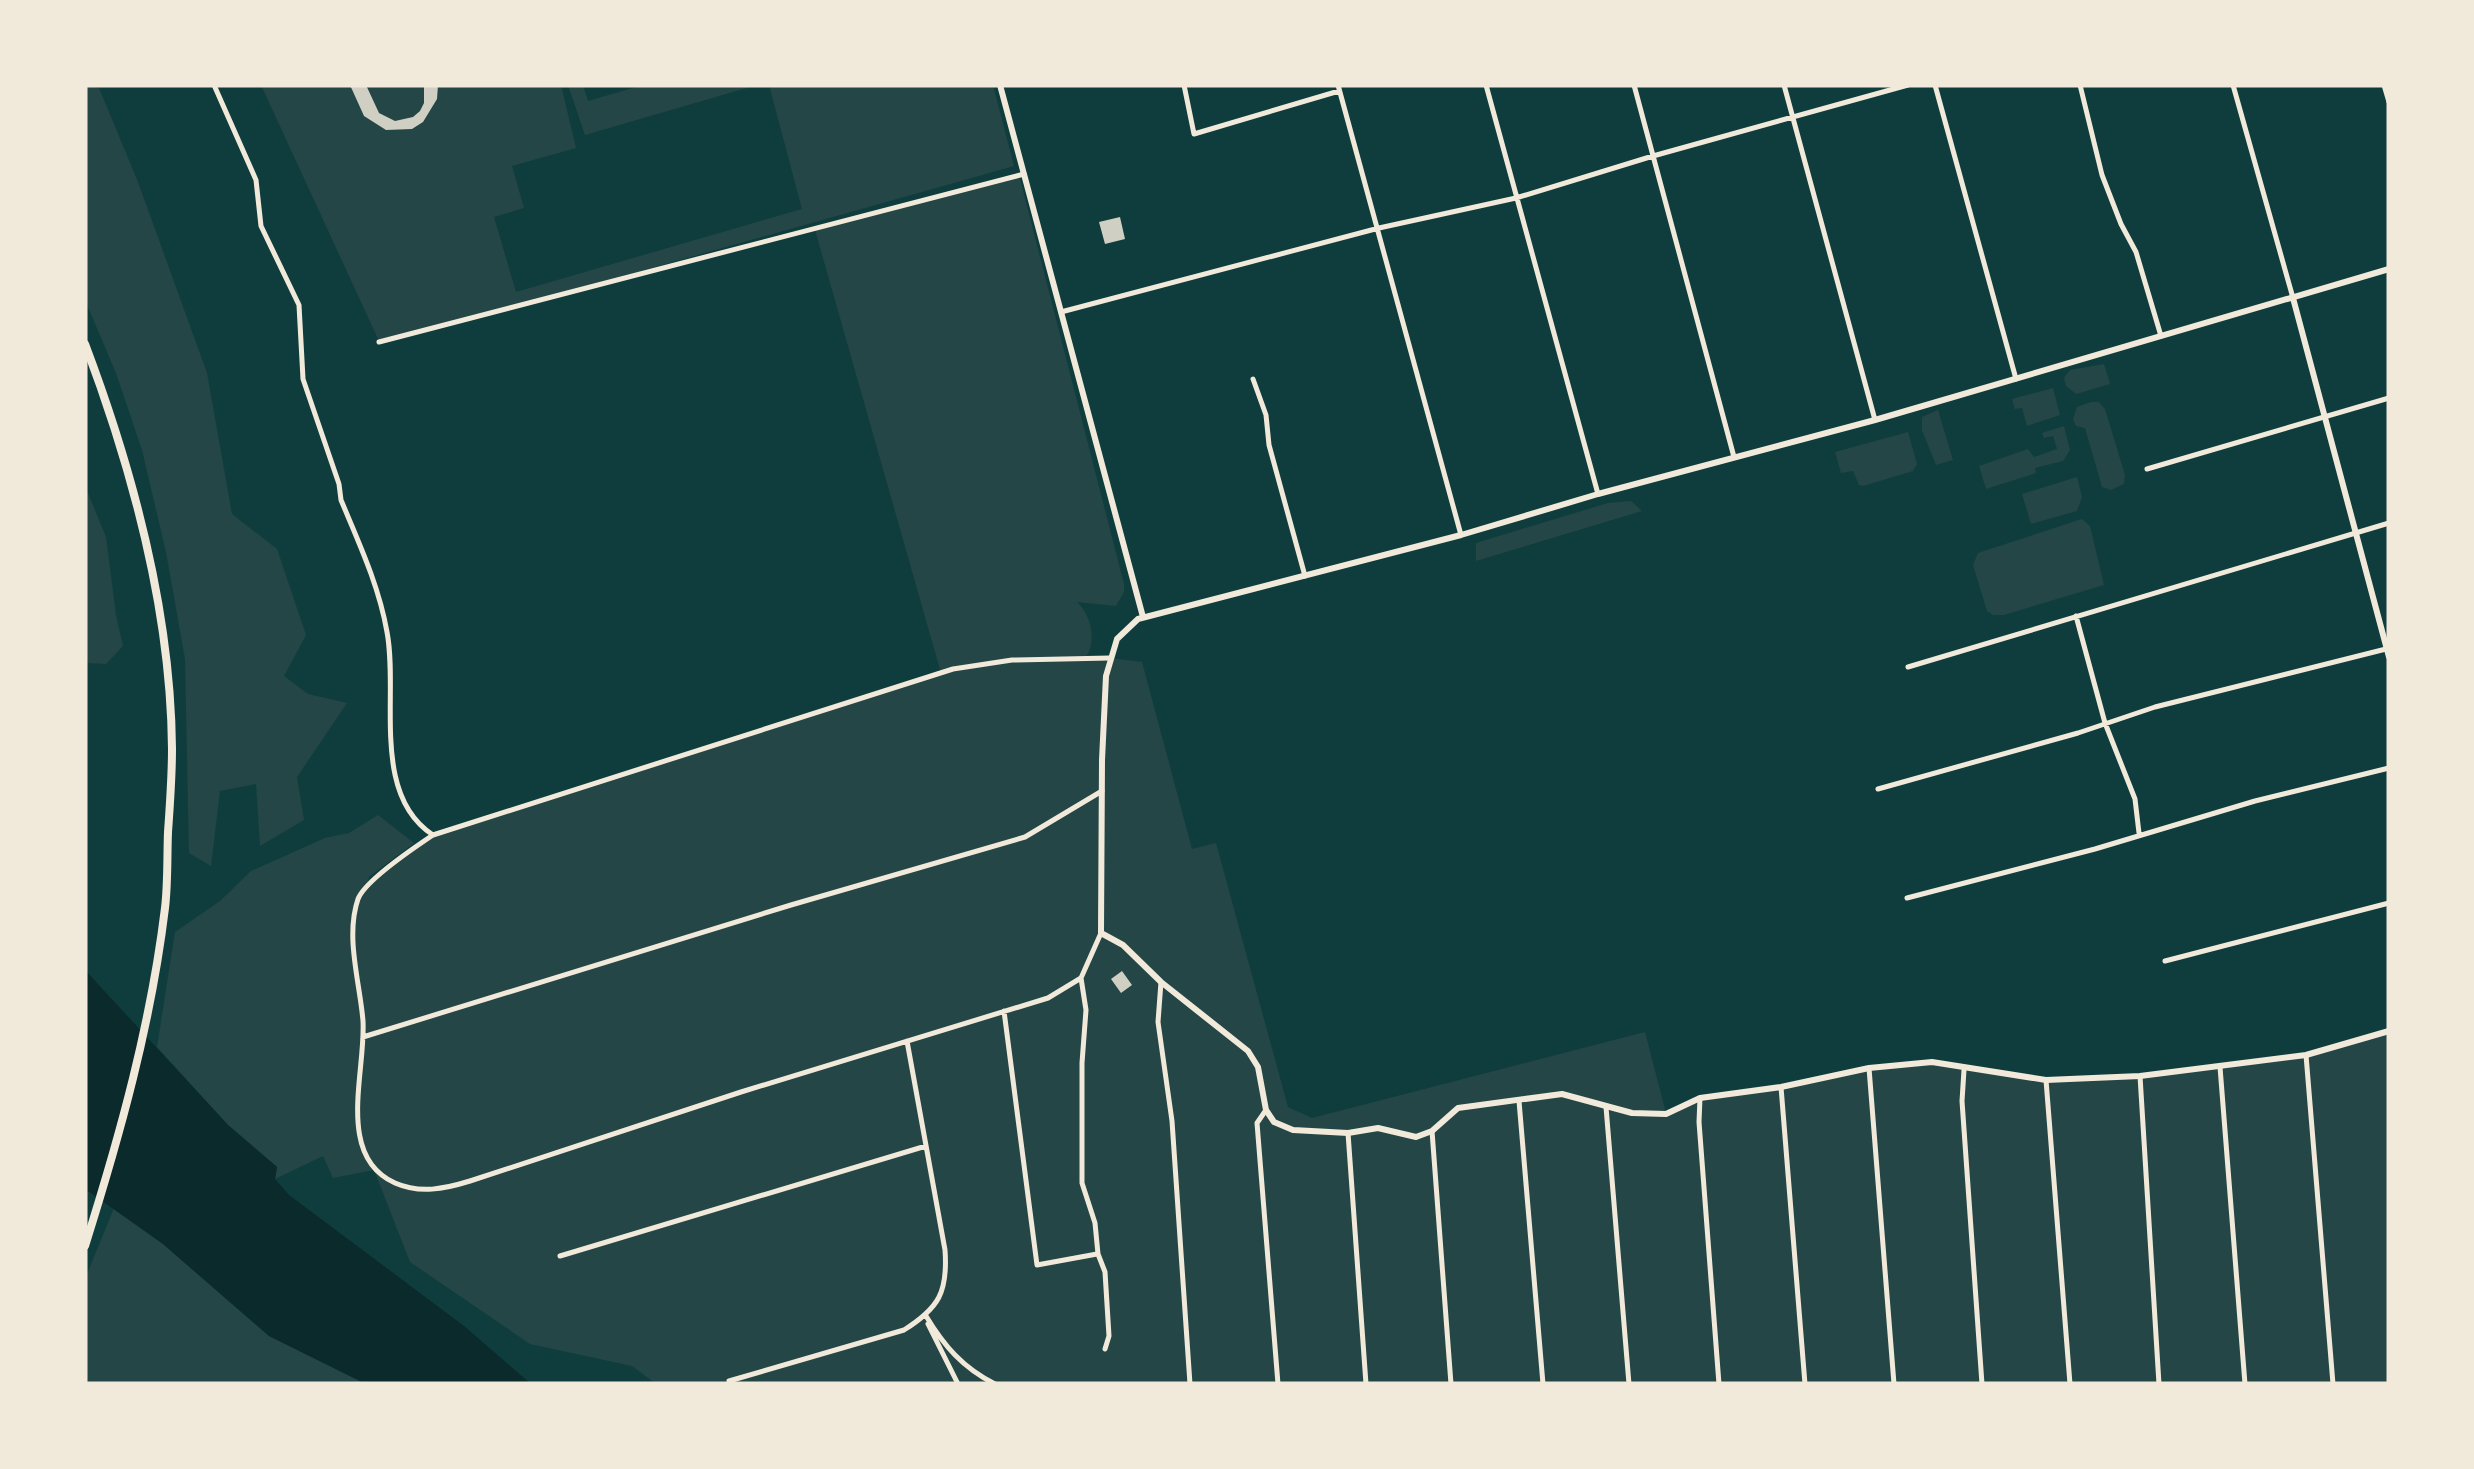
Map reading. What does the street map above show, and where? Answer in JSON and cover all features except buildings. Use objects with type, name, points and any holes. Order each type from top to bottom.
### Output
[{"type":"main road","points":[[85,344],[132,486],[154,581],[165,652],[172,748],[165,905],[140,1051],[120,1137],[85,1246]]},
{"type":"street","points":[[214,85],[256,180],[261,226],[299,305],[303,378],[340,484],[341,500],[378,597],[387,632],[392,696],[390,745],[395,778],[416,819],[433,835]]},
{"type":"street","points":[[1000,85],[1143,617]]},
{"type":"street","points":[[1184,85],[1194,134],[1339,88],[1461,535]]},
{"type":"street","points":[[1486,85],[1598,494]]},
{"type":"street","points":[[1634,85],[1734,457]]},
{"type":"street","points":[[1784,85],[1875,420]]},
{"type":"street","points":[[1062,312],[1379,228],[1516,198],[1908,85]]},
{"type":"street","points":[[1934,85],[2016,379]]},
{"type":"street","points":[[2080,85],[2102,175],[2136,252],[2161,336]]},
{"type":"street","points":[[1878,789],[2105,723],[2388,652],[2234,85]]},
{"type":"street","points":[[2384,85],[2389,102]]},
{"type":"street","points":[[379,342],[1024,174]]},
{"type":"street","points":[[1106,1349],[1110,1336],[1106,1288],[1096,1223],[1082,1184],[1086,1010],[1082,978],[1101,933],[1106,676],[1124,630],[1143,617],[1461,535],[1875,420],[2389,269]]},
{"type":"street","points":[[1253,379],[1266,415],[1269,446],[1305,576]]},
{"type":"street","points":[[2147,469],[2389,398]]},
{"type":"street","points":[[1908,667],[2389,522]]},
{"type":"street","points":[[2076,616],[2105,723],[2135,799],[2139,833]]},
{"type":"street","points":[[1082,978],[1048,998],[446,1188],[404,1186],[374,1170],[364,1154],[358,1124],[364,1037],[354,959],[358,900],[366,884],[433,835],[953,669],[1012,660],[1110,658]]},
{"type":"street","points":[[1907,898],[2389,768]]},
{"type":"street","points":[[364,1037],[791,904],[1025,837],[1102,790]]},
{"type":"street","points":[[2165,961],[2389,902]]},
{"type":"street","points":[[1101,933],[1123,944],[1161,982],[1248,1050],[1258,1066],[1266,1110],[1274,1122],[1294,1130],[1348,1132],[1378,1128],[1416,1137],[1432,1132],[1458,1108],[1562,1094],[1606,1108],[1666,1114],[1700,1098],[1869,1068],[1932,1062],[2046,1080],[2140,1076],[2306,1056],[2389,1032]]},
{"type":"street","points":[[1161,982],[1158,1022],[1172,1120],[1190,1384]]},
{"type":"street","points":[[1004,1011],[1038,1264],[1098,1254]]},
{"type":"street","points":[[729,1381],[904,1330],[926,1316],[938,1302],[947,1273],[907,1041]]},
{"type":"street","points":[[2306,1056],[2333,1384]]},
{"type":"street","points":[[2220,1067],[2245,1384]]},
{"type":"street","points":[[1869,1068],[1894,1384]]},
{"type":"street","points":[[1964,1070],[1962,1101],[1982,1384]]},
{"type":"street","points":[[2140,1076],[2159,1384]]},
{"type":"street","points":[[2046,1080],[2070,1384]]},
{"type":"street","points":[[1781,1086],[1805,1384]]},
{"type":"street","points":[[1700,1098],[1698,1122],[1719,1384]]},
{"type":"street","points":[[1519,1100],[1543,1384]]},
{"type":"street","points":[[1606,1108],[1630,1384]]},
{"type":"street","points":[[1266,1110],[1257,1123],[1278,1384]]},
{"type":"street","points":[[1348,1132],[1366,1384]]},
{"type":"street","points":[[1432,1132],[1451,1384]]},
{"type":"street","points":[[560,1256],[926,1146]]},
{"type":"street","points":[[926,1316],[933,1339],[958,1384]]},
{"type":"street","points":[[926,1316],[950,1352],[977,1375],[995,1384]]},
{"type":"shaded area","points":[[85,85],[99,88],[138,182],[207,373],[232,514],[277,549],[306,635],[284,676],[308,694],[347,703],[297,777],[304,820],[260,846],[256,784],[220,791],[211,866],[189,853],[185,659],[166,552],[142,450],[116,373],[85,300]]},
{"type":"shaded area","points":[[261,85],[561,85],[576,148],[512,166],[524,208],[494,217],[516,292],[802,209],[769,85],[993,85],[1014,166],[379,341]]},
{"type":"shaded area","points":[[568,85],[583,85],[588,101],[643,85],[757,85],[585,135]]},
{"type":"shaded area","points":[[1019,175],[1124,584],[1116,606],[1077,602],[1091,629],[1091,645],[1085,659],[1142,662],[1192,849],[1216,843],[1288,1107],[1312,1118],[1645,1032],[1666,1113],[1700,1098],[1781,1087],[1869,1068],[1932,1062],[2046,1080],[2140,1076],[2306,1055],[2389,1031],[2389,1384],[656,1384],[632,1366],[530,1344],[410,1262],[374,1170],[333,1178],[323,1156],[275,1179],[277,1167],[228,1125],[157,1047],[175,932],[220,901],[251,871],[325,838],[349,833],[378,815],[414,843],[369,877],[368,883],[433,835],[941,673],[815,230]]},
{"type":"shaded area","points":[[2104,364],[2110,384],[2076,394],[2066,386],[2064,378],[2070,370]]},
{"type":"shaded area","points":[[2053,388],[2060,415],[2027,426],[2022,408],[2015,409],[2012,399]]},
{"type":"shaded area","points":[[2099,402],[2105,409],[2125,475],[2124,484],[2111,490],[2102,487],[2085,428],[2076,426],[2073,419],[2077,407]]},
{"type":"shaded area","points":[[1938,410],[1953,460],[1936,465],[1922,430],[1922,417]]},
{"type":"shaded area","points":[[2064,426],[2070,450],[2063,461],[1986,489],[1979,466],[2028,449],[2034,457],[2057,449],[2053,436],[2044,438],[2042,433]]},
{"type":"shaded area","points":[[1908,432],[1917,464],[1913,471],[1863,486],[1853,471],[1841,473],[1835,452]]},
{"type":"shaded area","points":[[2077,477],[2082,497],[2077,511],[2031,524],[2022,494]]},
{"type":"shaded area","points":[[85,486],[106,537],[123,646],[106,664],[85,660]]},
{"type":"shaded area","points":[[1631,501],[1642,511],[1476,561],[1476,543],[1608,503]]},
{"type":"shaded area","points":[[2082,519],[2090,526],[2104,585],[2004,615],[1987,611],[1973,565],[1978,553]]},
{"type":"shaded area","points":[[85,970],[228,1125],[277,1167],[275,1179],[289,1195],[464,1326],[531,1384],[366,1384],[269,1336],[163,1244],[85,1189]]},
{"type":"shaded area","points":[[114,1208],[163,1244],[269,1336],[366,1384],[85,1384],[85,1279]]}]
